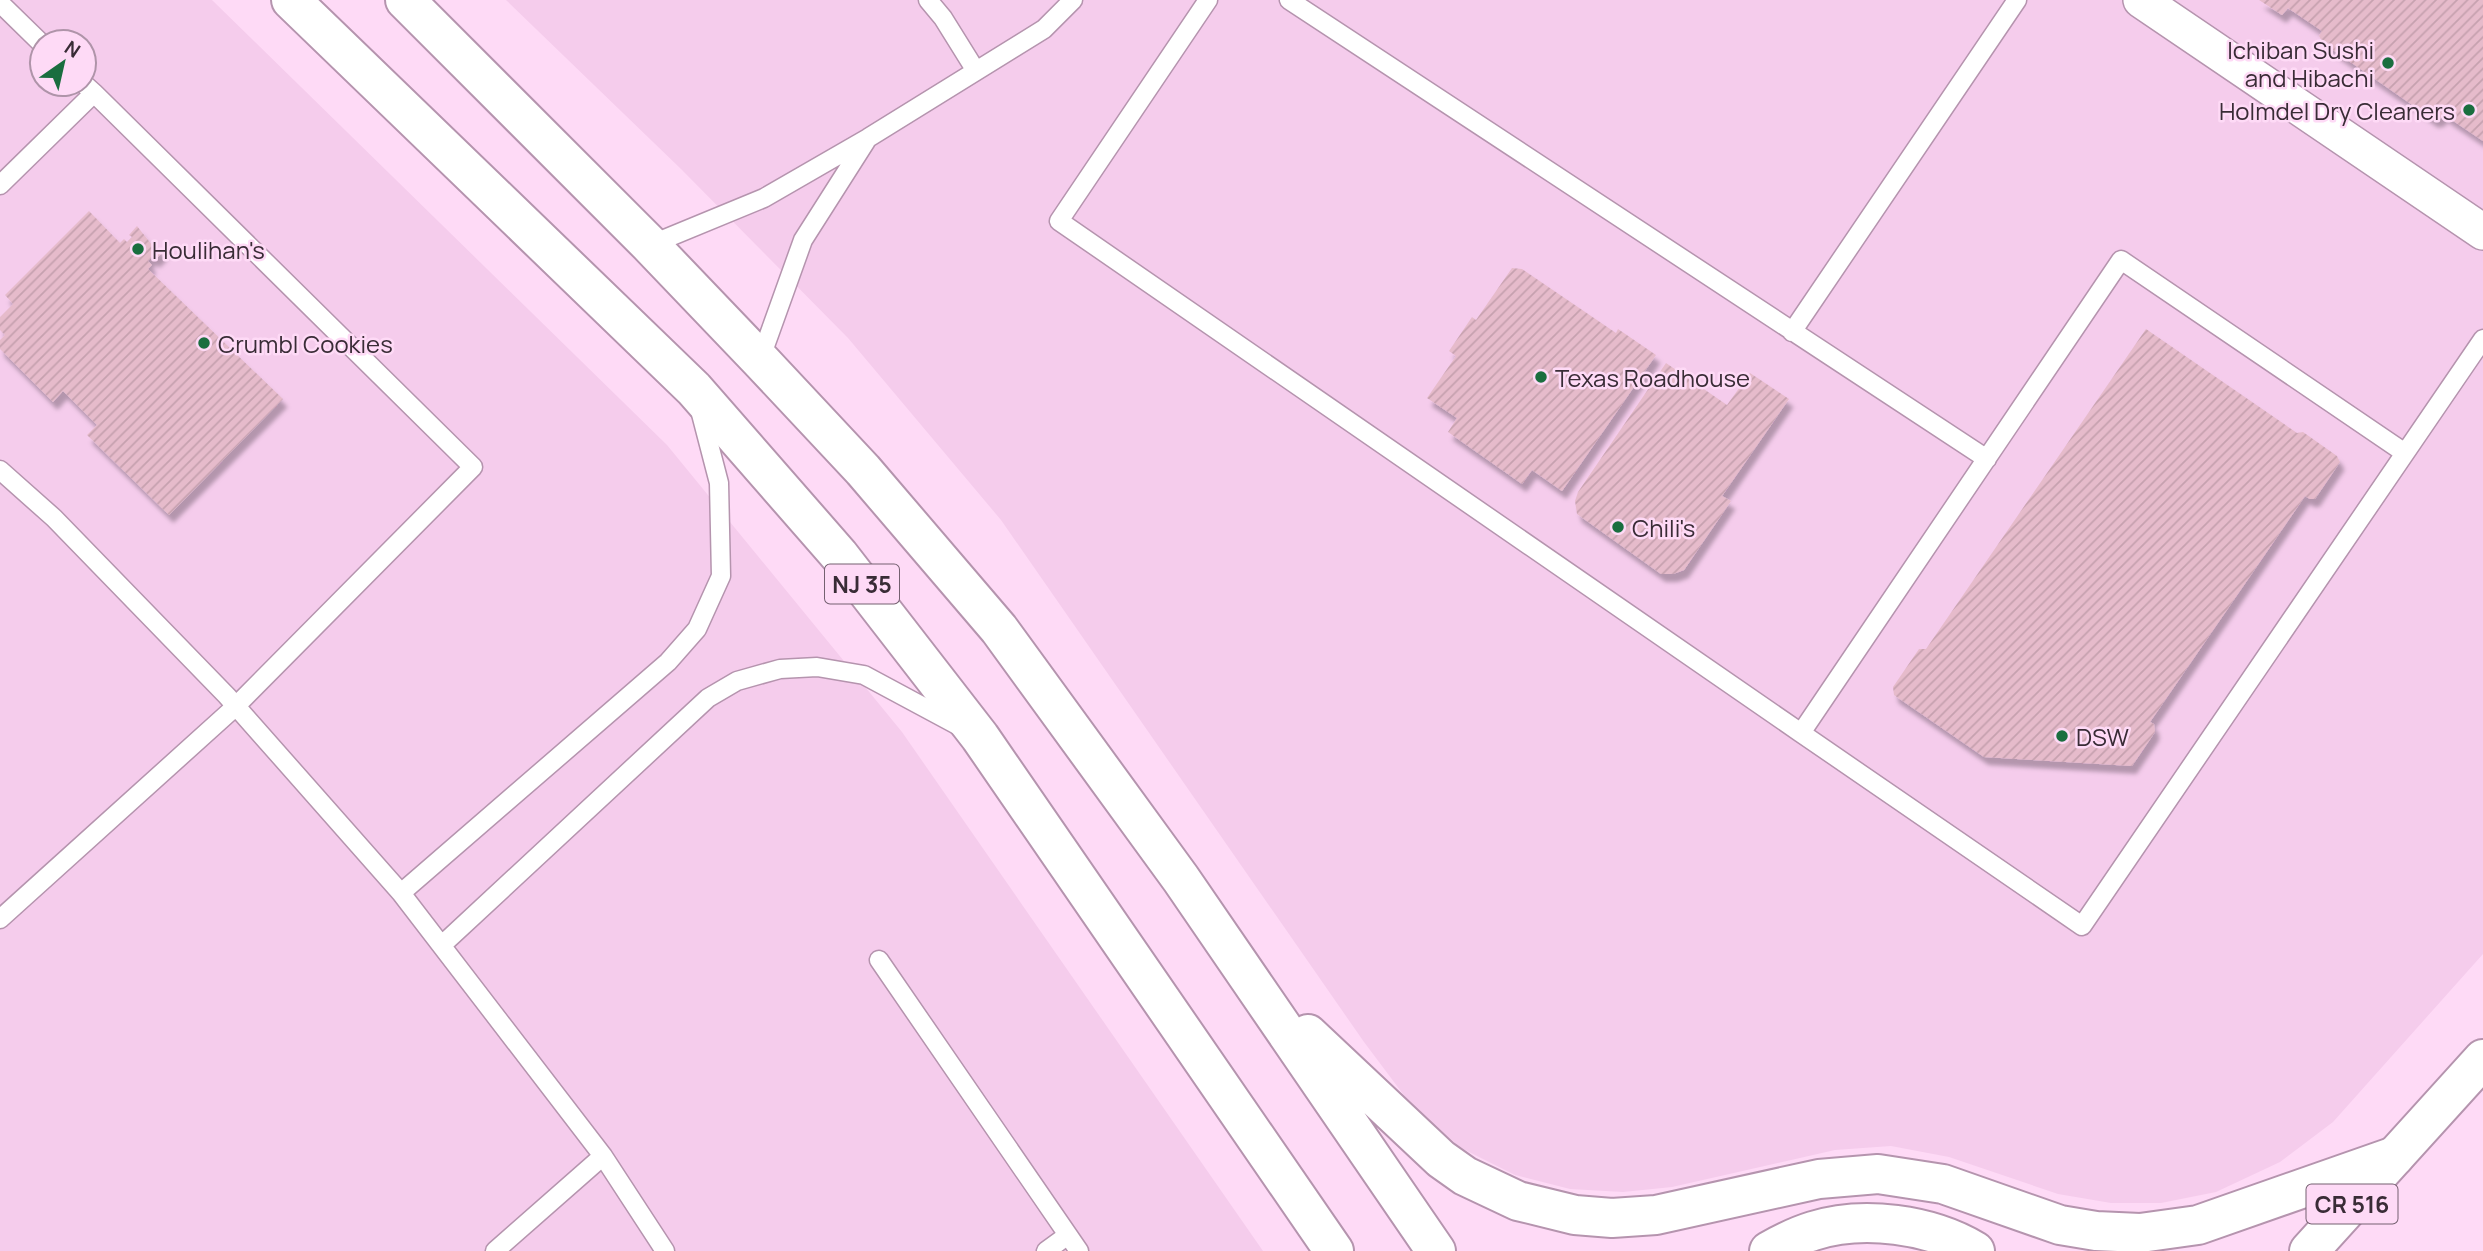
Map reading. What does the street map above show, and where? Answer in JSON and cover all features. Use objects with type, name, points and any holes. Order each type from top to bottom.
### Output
[{"type":"main road","name":"NJ 35","points":[[292,0],[694,389],[839,555],[980,737],[1334,1251]]},
{"type":"main road","name":"NJ 35","points":[[405,0],[650,245],[760,360],[863,470],[999,629],[1181,879],[1436,1251]]},
{"type":"main road","points":[[1181,879],[1312,1040],[1441,1159],[1465,1175],[1518,1201],[1575,1215],[1612,1219],[1656,1215],[1819,1179],[1878,1174],[1943,1184],[2025,1215],[2060,1225],[2096,1231],[2140,1233],[2198,1225],[2395,1156]]},
{"type":"main road","name":"CR 516","points":[[2309,1251],[2483,1059]]},
{"type":"main road","points":[[1769,1251],[1795,1237],[1844,1224],[1881,1224],[1925,1231],[1975,1251]]},
{"type":"street","points":[[2141,0],[2483,232]]},
{"type":"lane","points":[[928,0],[943,18],[976,71]]},
{"type":"lane","points":[[650,245],[764,198],[868,138],[1044,29],[1073,0]]},
{"type":"lane","points":[[1208,0],[1059,221],[2082,926],[2483,339]]},
{"type":"lane","points":[[1289,0],[1987,459]]},
{"type":"lane","points":[[1792,332],[2017,0]]},
{"type":"lane","points":[[0,4],[28,31]]},
{"type":"lane","points":[[0,919],[236,706],[473,467],[98,97]]},
{"type":"lane","points":[[0,185],[80,98]]},
{"type":"lane","points":[[760,360],[803,240],[868,138]]},
{"type":"lane","points":[[1801,733],[2121,260],[2405,453]]},
{"type":"lane","points":[[401,893],[668,662],[697,629],[721,576],[719,483],[694,389]]},
{"type":"lane","points":[[0,470],[54,518],[236,706],[401,893],[603,1156],[665,1251]]},
{"type":"lane","points":[[442,944],[708,698],[737,681],[780,669],[817,667],[863,675],[980,737]]},
{"type":"lane","points":[[879,960],[1079,1251]]},
{"type":"lane","points":[[495,1251],[603,1156]]},
{"type":"lane","points":[[1046,1251],[1068,1235]]},
{"type":"shaded area","points":[[0,0],[212,0],[667,445],[902,732],[1263,1251],[0,1251]]},
{"type":"shaded area","points":[[506,0],[2483,0],[2483,954],[2333,1122],[2280,1162],[2216,1192],[2161,1203],[2111,1203],[2058,1194],[1949,1157],[1891,1146],[1835,1150],[1672,1187],[1623,1192],[1570,1189],[1515,1175],[1461,1148],[1412,1106],[1364,1042],[1001,520],[848,338],[681,169]]},
{"type":"building","points":[[2259,0],[2483,0],[2483,141],[2443,114],[2441,118],[2434,120],[2323,43],[2319,36],[2322,31],[2288,8],[2282,15]]},
{"type":"building","points":[[89,211],[120,243],[124,239],[127,242],[132,237],[129,235],[137,226],[152,245],[154,243],[163,252],[155,260],[152,257],[148,261],[152,265],[148,269],[283,399],[169,515],[87,435],[97,425],[63,391],[53,402],[0,349],[0,340],[5,335],[0,330],[0,317],[13,304],[5,295]]},
{"type":"building","name":"Texas Roadhouse","points":[[1512,268],[1522,269],[1616,333],[1618,329],[1656,355],[1562,491],[1532,470],[1522,484],[1448,432],[1457,418],[1427,398],[1456,356],[1449,351],[1472,317],[1476,320]]},
{"type":"building","points":[[2146,329],[2297,433],[2303,432],[2337,456],[2340,462],[2315,499],[2305,496],[2150,722],[2154,724],[2155,732],[2132,766],[1984,757],[1894,695],[1893,687],[1919,649],[1926,649]]},
{"type":"building","points":[[1666,363],[1727,405],[1750,373],[1789,399],[1722,496],[1731,501],[1684,570],[1673,574],[1661,574],[1577,514],[1575,501],[1578,492]]},
{"type":"place","name":"Ichiban Sushi and Hibachi","points":[[2388,63]]},
{"type":"place","name":"Holmdel Dry Cleaners","points":[[2469,110]]},
{"type":"place","name":"Houlihan's","points":[[138,249]]},
{"type":"place","name":"Crumbl Cookies","points":[[204,343]]},
{"type":"place","name":"Texas Roadhouse","points":[[1541,377]]},
{"type":"place","name":"Chili's","points":[[1618,527]]},
{"type":"place","name":"DSW","points":[[2062,736]]}]
